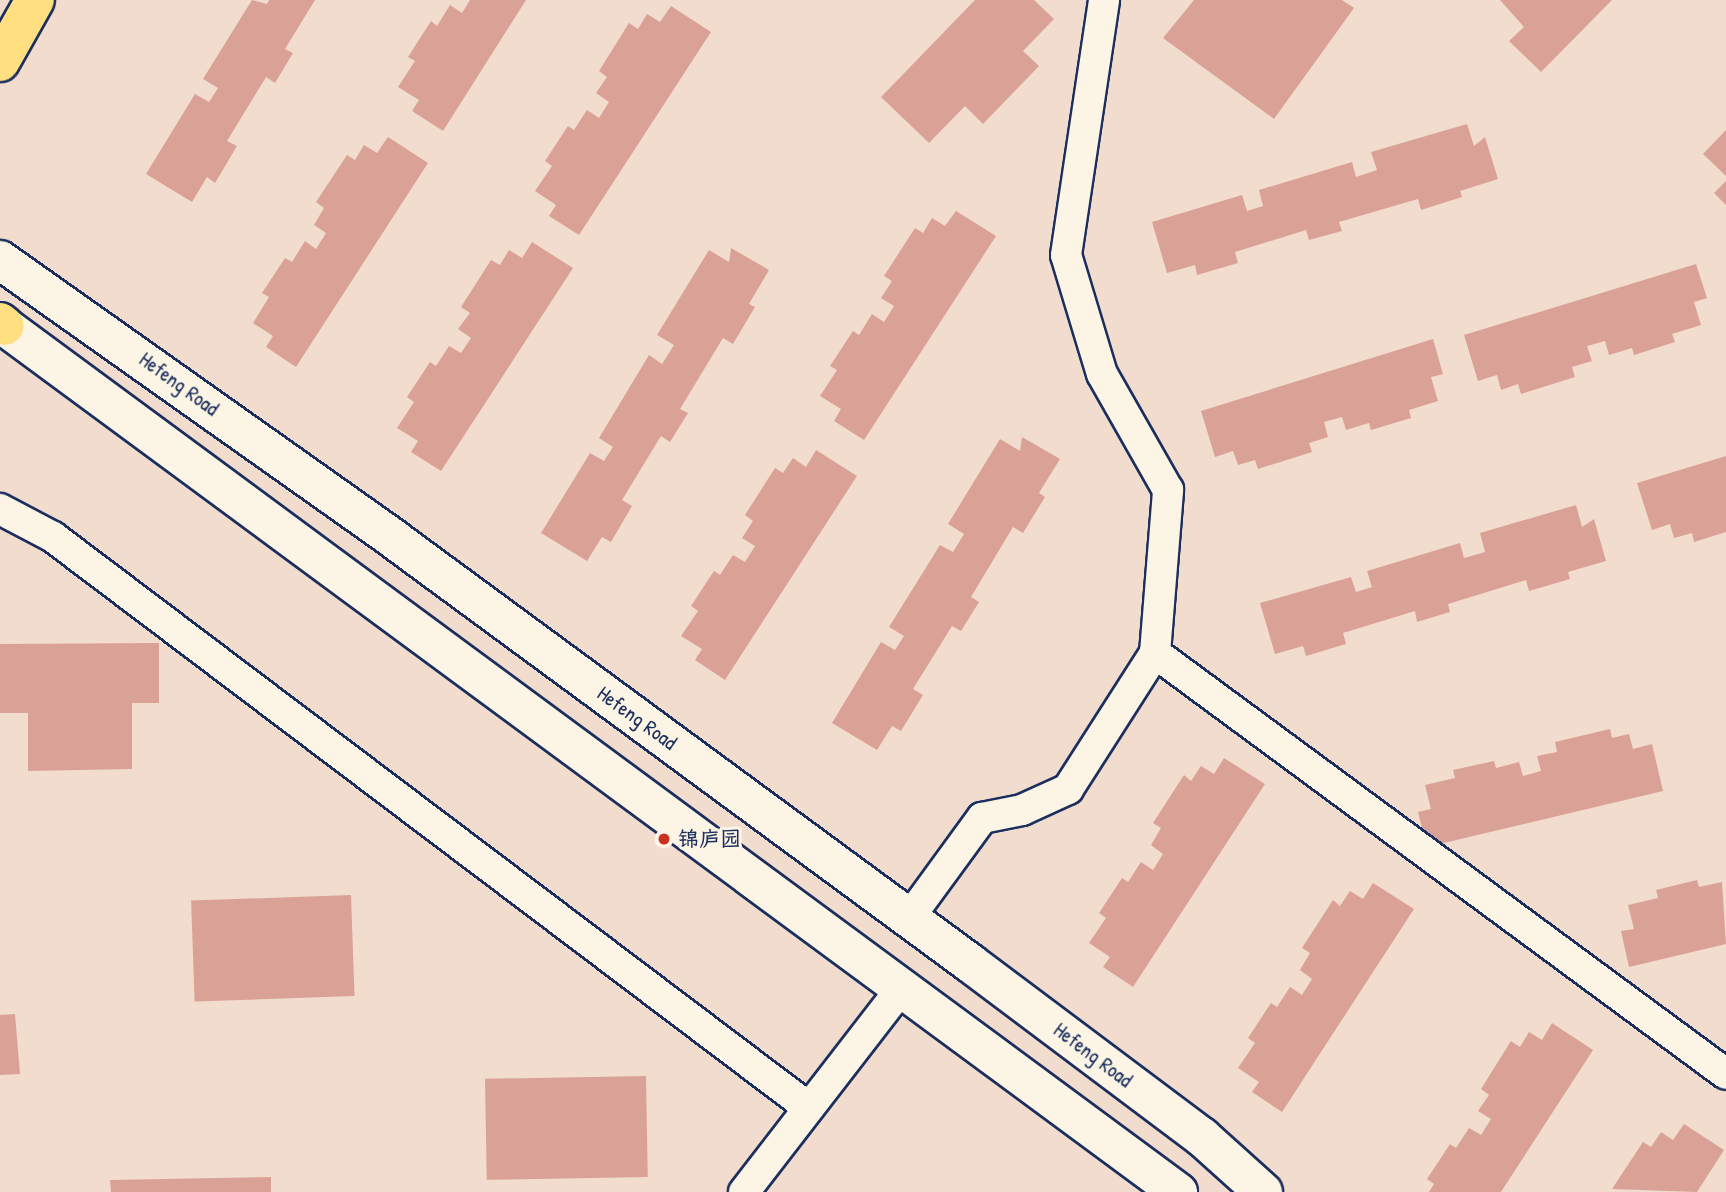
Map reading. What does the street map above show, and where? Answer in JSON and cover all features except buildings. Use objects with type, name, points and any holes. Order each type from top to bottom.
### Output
[{"type":"main road","points":[[0,62],[34,0]]},
{"type":"street","points":[[908,918],[982,818],[1022,810],[1068,789],[1155,653],[1168,490],[1102,374],[1066,255],[1104,0]]},
{"type":"street","points":[[0,248],[39,285]]},
{"type":"street","name":"Hefeng Road","points":[[0,260],[39,285],[908,918],[1202,1137],[1263,1192]]},
{"type":"street","points":[[0,271],[39,285]]},
{"type":"street","points":[[1,324],[903,986],[1178,1192]]},
{"type":"street","points":[[0,509],[53,537],[809,1108]]},
{"type":"street","points":[[1155,653],[1726,1074]]},
{"type":"street","points":[[744,1192],[903,986]]},
{"type":"place","name":"锦庐园","points":[[664,839]]}]
